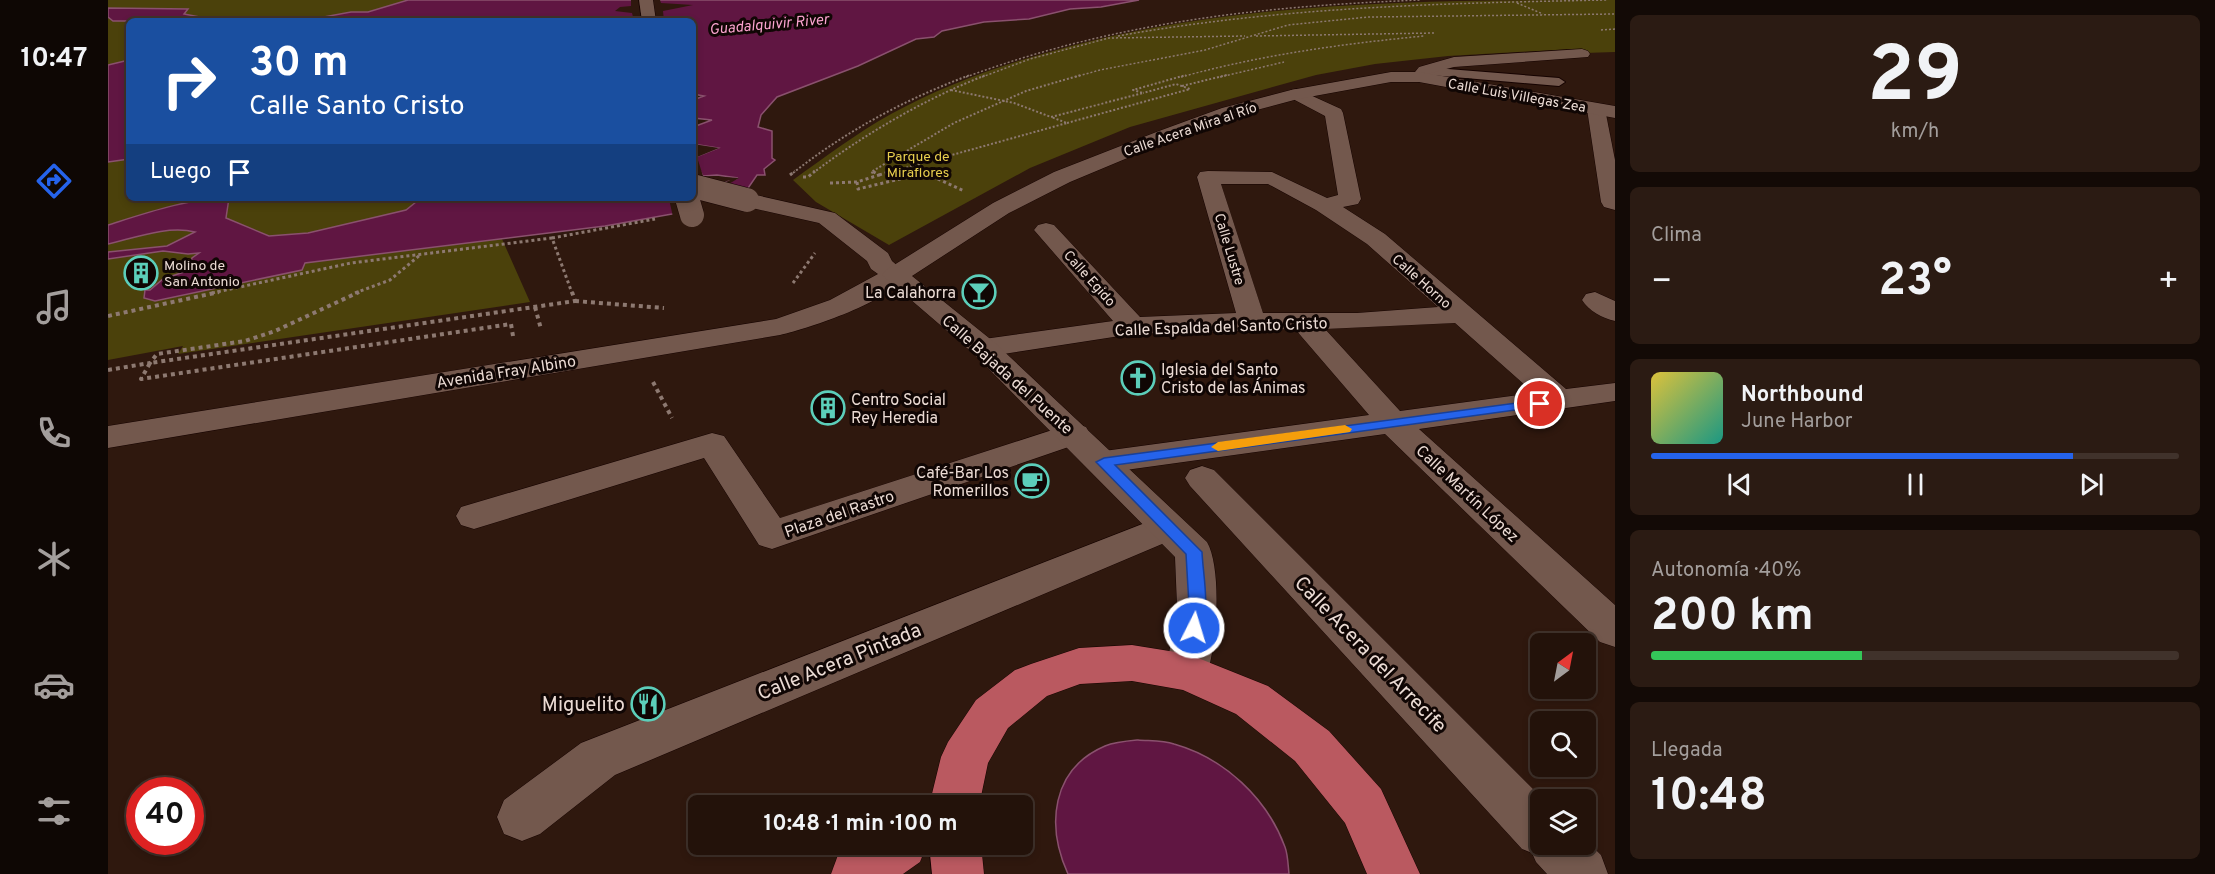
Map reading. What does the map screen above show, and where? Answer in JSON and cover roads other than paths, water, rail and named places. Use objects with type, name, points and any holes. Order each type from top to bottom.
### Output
[{"type":"main road","points":[[957,795],[966,757],[992,714],[1031,683],[1079,666],[1089,665],[1132,663],[1188,672],[1252,700],[1312,746],[1363,806],[1394,874]]},
{"type":"main road","points":[[856,874],[885,855]]},
{"type":"main road","points":[[956,855],[958,874]]},
{"type":"street","points":[[646,0],[649,18]]},
{"type":"street","name":"Calle Acera Mira al Río","points":[[895,275],[1000,208],[1062,177],[1228,112],[1297,94],[1391,77],[1421,74],[1437,66],[1483,60],[1582,54]]},
{"type":"street","name":"Calle Luis Villegas Zea","points":[[1421,74],[1605,111]]},
{"type":"street","points":[[1297,94],[1334,113],[1350,199],[1324,205]]},
{"type":"street","points":[[1605,111],[1612,202],[1615,203]]},
{"type":"street","name":"Calle Horno","points":[[1208,177],[1272,178],[1324,205],[1376,239],[1561,401]]},
{"type":"street","name":"Calle Lustre","points":[[1208,177],[1252,321]]},
{"type":"street","name":"Calle Bajada del Puente","points":[[696,187],[827,218],[879,258],[880,264],[984,348],[1104,462],[1194,552],[1197,605],[1188,672]]},
{"type":"street","name":"Calle Egido","points":[[1046,230],[1133,326]]},
{"type":"street","name":"Avenida Fray Albino","points":[[108,437],[780,327],[830,312],[895,275]]},
{"type":"street","name":"Calle Espalda del Santo Cristo","points":[[984,348],[1133,326],[1252,321],[1304,323],[1459,314]]},
{"type":"street","name":"Calle Martín López","points":[[1304,323],[1393,423],[1615,630]]},
{"type":"street","points":[[1104,462],[1615,392]]},
{"type":"street","name":"Plaza del Rastro","points":[[474,516],[712,444],[771,535],[1074,434]]},
{"type":"street","name":"Calle Acera del Arrecife","points":[[1202,478],[1530,821]]},
{"type":"street","name":"Calle Acera Pintada","points":[[522,817],[598,759],[1168,527]]},
{"type":"street","points":[[1564,855],[1582,874]]},
{"type":"lane","points":[[1421,74],[1559,82]]},
{"type":"water","name":"Guadalquivir River","points":[[408,0],[1139,0],[1101,7],[1070,9],[1029,19],[984,22],[942,31],[934,37],[916,39],[858,66],[777,97],[761,115],[758,127],[772,131],[772,158],[775,160],[764,169],[765,175],[757,175],[746,191],[672,214],[605,226],[305,263],[302,270],[155,301],[144,298],[145,290],[150,290],[163,279],[196,268],[189,268],[192,258],[199,253],[163,251],[108,259],[108,252],[167,246],[195,232],[162,231],[108,244],[108,225],[183,203],[229,201],[226,218],[269,236],[308,233],[406,210],[417,201],[696,201],[696,193],[738,178],[703,176],[696,163],[696,157],[718,148],[696,144],[696,126],[712,120],[696,118],[696,99],[704,96],[696,95],[696,18],[318,18],[351,12],[368,12]]},
{"type":"water","points":[[108,8],[188,9],[184,14],[205,18],[126,18],[126,21],[113,21],[108,17]]},
{"type":"water","points":[[126,61],[126,159],[108,162],[108,65]]},
{"type":"water","points":[[1138,740],[1165,742],[1192,750],[1210,759],[1242,782],[1267,812],[1277,829],[1286,850],[1289,874],[1068,874],[1061,856],[1056,818],[1058,801],[1064,784],[1073,769],[1087,756],[1105,746]]},
{"type":"place","name":"Molino de San Antonio","points":[[141,273]]},
{"type":"place","name":"La Calahorra","points":[[979,292]]},
{"type":"place","name":"Iglesia del Santo Cristo de las Ánimas","points":[[1138,378]]},
{"type":"place","name":"Centro Social Rey Heredia","points":[[828,408]]},
{"type":"place","name":"Café-Bar Los Romerillos","points":[[1032,481]]},
{"type":"place","name":"Miguelito","points":[[648,704]]},
{"type":"park label","name":"Parque de Miraflores","points":[[918,164]]}]
